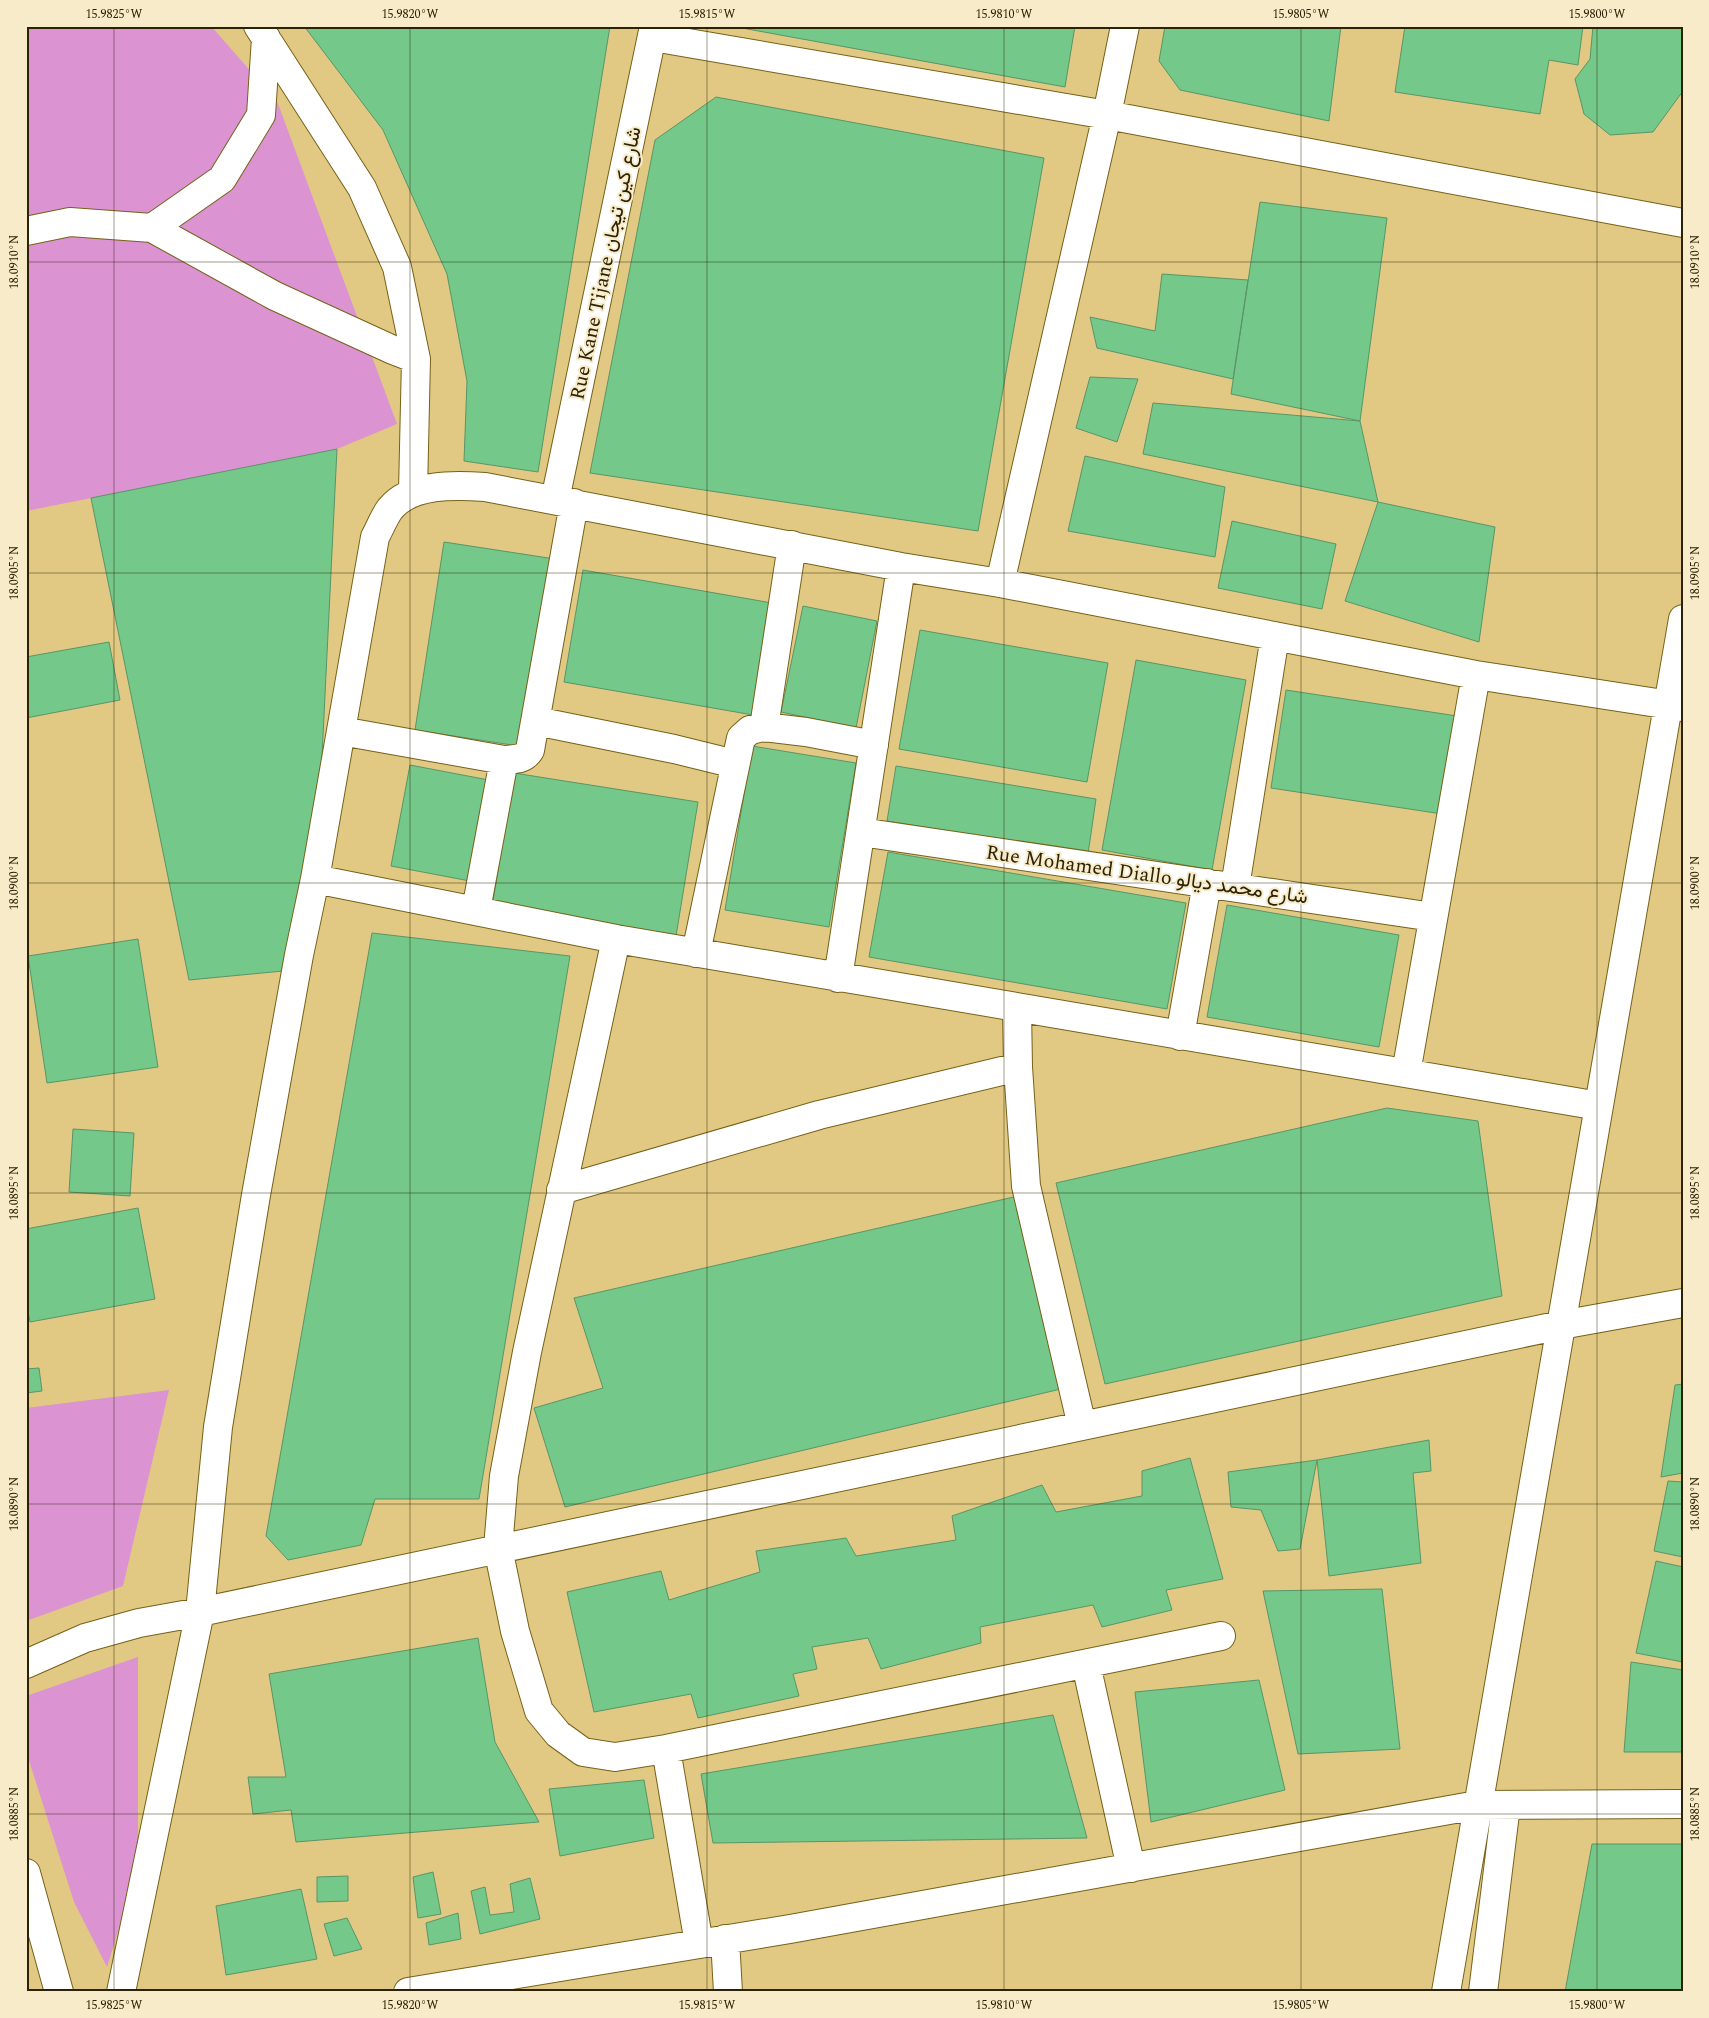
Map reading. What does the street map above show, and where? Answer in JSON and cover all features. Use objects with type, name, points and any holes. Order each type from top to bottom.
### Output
[{"type":"street","points":[[1000,583],[1107,115],[1125,26]]},
{"type":"street","points":[[262,32],[362,188],[397,267],[416,359],[413,492]]},
{"type":"street","points":[[152,228],[222,179],[261,115],[262,32]]},
{"type":"street","points":[[654,32],[1683,223]]},
{"type":"street","name":"Rue Kane Tijane شارع كين تيجان","points":[[504,760],[521,759],[527,755],[530,750],[536,721],[564,501],[654,32]]},
{"type":"street","points":[[26,231],[70,222],[152,228],[275,296],[416,359]]},
{"type":"street","points":[[121,1992],[200,1612],[218,1427],[256,1194],[316,879],[375,537],[390,509],[413,492],[459,485],[485,487],[1476,674],[1675,706]]},
{"type":"street","points":[[764,727],[792,545]]},
{"type":"street","points":[[838,978],[901,567]]},
{"type":"street","points":[[1446,1992],[1599,1106],[1675,706],[1683,619]]},
{"type":"street","points":[[1235,887],[1274,636]]},
{"type":"street","points":[[1406,1073],[1476,674]]},
{"type":"street","points":[[536,721],[674,749],[735,764]]},
{"type":"street","points":[[696,952],[741,738],[750,730],[764,727],[806,732],[874,745]]},
{"type":"street","points":[[341,731],[504,760],[476,910]]},
{"type":"street","name":"Rue Mohamed Diallo شارع محمد ديالو","points":[[861,832],[1433,916]]},
{"type":"street","points":[[316,879],[476,910],[616,940],[1599,1106]]},
{"type":"street","points":[[1180,1036],[1208,883]]},
{"type":"street","points":[[616,940],[527,1352],[506,1467],[498,1548],[516,1631],[539,1712],[558,1734],[582,1752],[615,1757],[666,1749],[1221,1636]]},
{"type":"street","points":[[1017,1009],[1018,1067],[1026,1186],[1082,1426]]},
{"type":"street","points":[[561,1190],[819,1115],[1018,1067]]},
{"type":"street","points":[[26,1664],[85,1638],[139,1623],[200,1612],[1561,1326],[1683,1303]]},
{"type":"street","points":[[1086,1664],[1131,1868]]},
{"type":"street","points":[[666,1749],[712,1941],[728,1992]]},
{"type":"street","points":[[408,1992],[1131,1868],[1478,1805],[1683,1804]]},
{"type":"street","points":[[1483,1992],[1506,1805]]},
{"type":"street","points":[[26,1873],[59,1992]]},
{"type":"shaded area","points":[[26,26],[211,26],[277,101],[397,424],[337,449],[26,511]]},
{"type":"shaded area","points":[[169,1390],[123,1586],[26,1621],[26,1408]]},
{"type":"shaded area","points":[[138,1657],[138,1865],[107,1967],[74,1902],[26,1751],[26,1696]]},
{"type":"building","points":[[304,26],[610,26],[538,472],[464,461],[467,381],[447,274],[383,130]]},
{"type":"building","points":[[731,26],[1075,26],[1065,87]]},
{"type":"building","points":[[1165,26],[1341,26],[1329,121],[1180,90],[1159,61]]},
{"type":"building","points":[[1405,26],[1583,26],[1578,65],[1549,60],[1540,114],[1395,92]]},
{"type":"building","points":[[1593,26],[1683,26],[1683,91],[1653,132],[1610,135],[1584,114],[1575,79],[1590,59]]},
{"type":"building","points":[[716,97],[1044,158],[978,531],[590,473],[655,140]]},
{"type":"building","points":[[1260,202],[1387,218],[1360,421],[1231,394]]},
{"type":"building","points":[[1162,274],[1248,280],[1233,379],[1097,348],[1090,317],[1155,331]]},
{"type":"building","points":[[1090,377],[1138,379],[1117,442],[1076,428]]},
{"type":"building","points":[[1153,403],[1360,421],[1378,502],[1143,454]]},
{"type":"building","points":[[337,449],[320,798],[283,971],[189,980],[91,498]]},
{"type":"building","points":[[1085,456],[1225,487],[1215,557],[1068,531]]},
{"type":"building","points":[[1378,502],[1495,527],[1479,642],[1345,601]]},
{"type":"building","points":[[1232,521],[1336,544],[1322,609],[1218,588]]},
{"type":"building","points":[[444,542],[555,559],[525,747],[415,730]]},
{"type":"building","points":[[583,570],[772,603],[753,715],[564,682]]},
{"type":"building","points":[[803,606],[877,621],[856,728],[781,712]]},
{"type":"building","points":[[920,630],[1108,663],[1087,782],[899,749]]},
{"type":"building","points":[[109,642],[120,700],[26,718],[26,657]]},
{"type":"building","points":[[1136,660],[1246,680],[1212,870],[1102,850]]},
{"type":"building","points":[[1286,690],[1457,716],[1442,814],[1271,788]]},
{"type":"building","points":[[752,746],[856,763],[829,927],[725,910]]},
{"type":"building","points":[[410,765],[494,781],[475,882],[391,866]]},
{"type":"building","points":[[896,766],[1096,799],[1088,854],[887,821]]},
{"type":"building","points":[[514,773],[698,802],[676,936],[492,907]]},
{"type":"building","points":[[888,852],[1186,903],[1167,1009],[869,957]]},
{"type":"building","points":[[1227,905],[1399,935],[1379,1047],[1207,1017]]},
{"type":"building","points":[[372,933],[570,956],[479,1499],[375,1499],[361,1545],[288,1560],[266,1536]]},
{"type":"building","points":[[138,939],[158,1067],[47,1083],[28,956]]},
{"type":"building","points":[[1387,1108],[1478,1121],[1502,1296],[1105,1384],[1056,1183]]},
{"type":"building","points":[[73,1129],[134,1133],[130,1196],[69,1192]]},
{"type":"building","points":[[1018,1196],[1065,1388],[565,1507],[534,1408],[603,1388],[574,1298]]},
{"type":"building","points":[[138,1208],[155,1299],[30,1322],[26,1302],[26,1229]]},
{"type":"building","points":[[39,1368],[42,1391],[26,1393],[26,1369]]},
{"type":"building","points":[[1683,1384],[1683,1473],[1661,1477],[1675,1385]]},
{"type":"building","points":[[1429,1440],[1431,1471],[1413,1473],[1421,1563],[1329,1576],[1317,1460]]},
{"type":"building","points":[[1190,1458],[1223,1579],[1166,1590],[1172,1610],[1102,1627],[1093,1605],[980,1627],[981,1643],[881,1669],[868,1638],[812,1647],[817,1669],[793,1674],[799,1696],[698,1718],[691,1694],[594,1712],[567,1592],[661,1571],[669,1600],[760,1572],[756,1551],[846,1538],[856,1556],[956,1540],[952,1516],[1042,1485],[1056,1512],[1142,1496],[1142,1471]]},
{"type":"building","points":[[1317,1460],[1300,1549],[1278,1551],[1261,1510],[1231,1507],[1228,1472]]},
{"type":"building","points":[[1668,1481],[1683,1482],[1683,1557],[1654,1551]]},
{"type":"building","points":[[1656,1561],[1683,1567],[1683,1662],[1636,1653]]},
{"type":"building","points":[[1382,1589],[1400,1749],[1298,1754],[1263,1591]]},
{"type":"building","points":[[478,1638],[495,1742],[539,1822],[296,1842],[291,1810],[253,1814],[248,1777],[286,1777],[269,1674]]},
{"type":"building","points":[[1631,1662],[1683,1670],[1683,1752],[1624,1752]]},
{"type":"building","points":[[1259,1680],[1285,1790],[1151,1822],[1135,1692]]},
{"type":"building","points":[[1053,1715],[1087,1838],[713,1843],[701,1774]]},
{"type":"building","points":[[644,1780],[654,1838],[560,1856],[549,1789]]},
{"type":"building","points":[[1592,1844],[1683,1844],[1683,1992],[1565,1992]]},
{"type":"building","points":[[433,1872],[441,1914],[418,1918],[413,1877]]},
{"type":"building","points":[[348,1876],[348,1901],[317,1902],[317,1877]]},
{"type":"building","points":[[530,1878],[540,1919],[480,1934],[471,1891],[485,1887],[490,1915],[514,1912],[510,1884]]},
{"type":"building","points":[[301,1889],[317,1959],[226,1975],[216,1906]]},
{"type":"building","points":[[458,1913],[461,1939],[429,1945],[426,1923]]},
{"type":"building","points":[[347,1918],[362,1949],[334,1956],[324,1924]]}]
